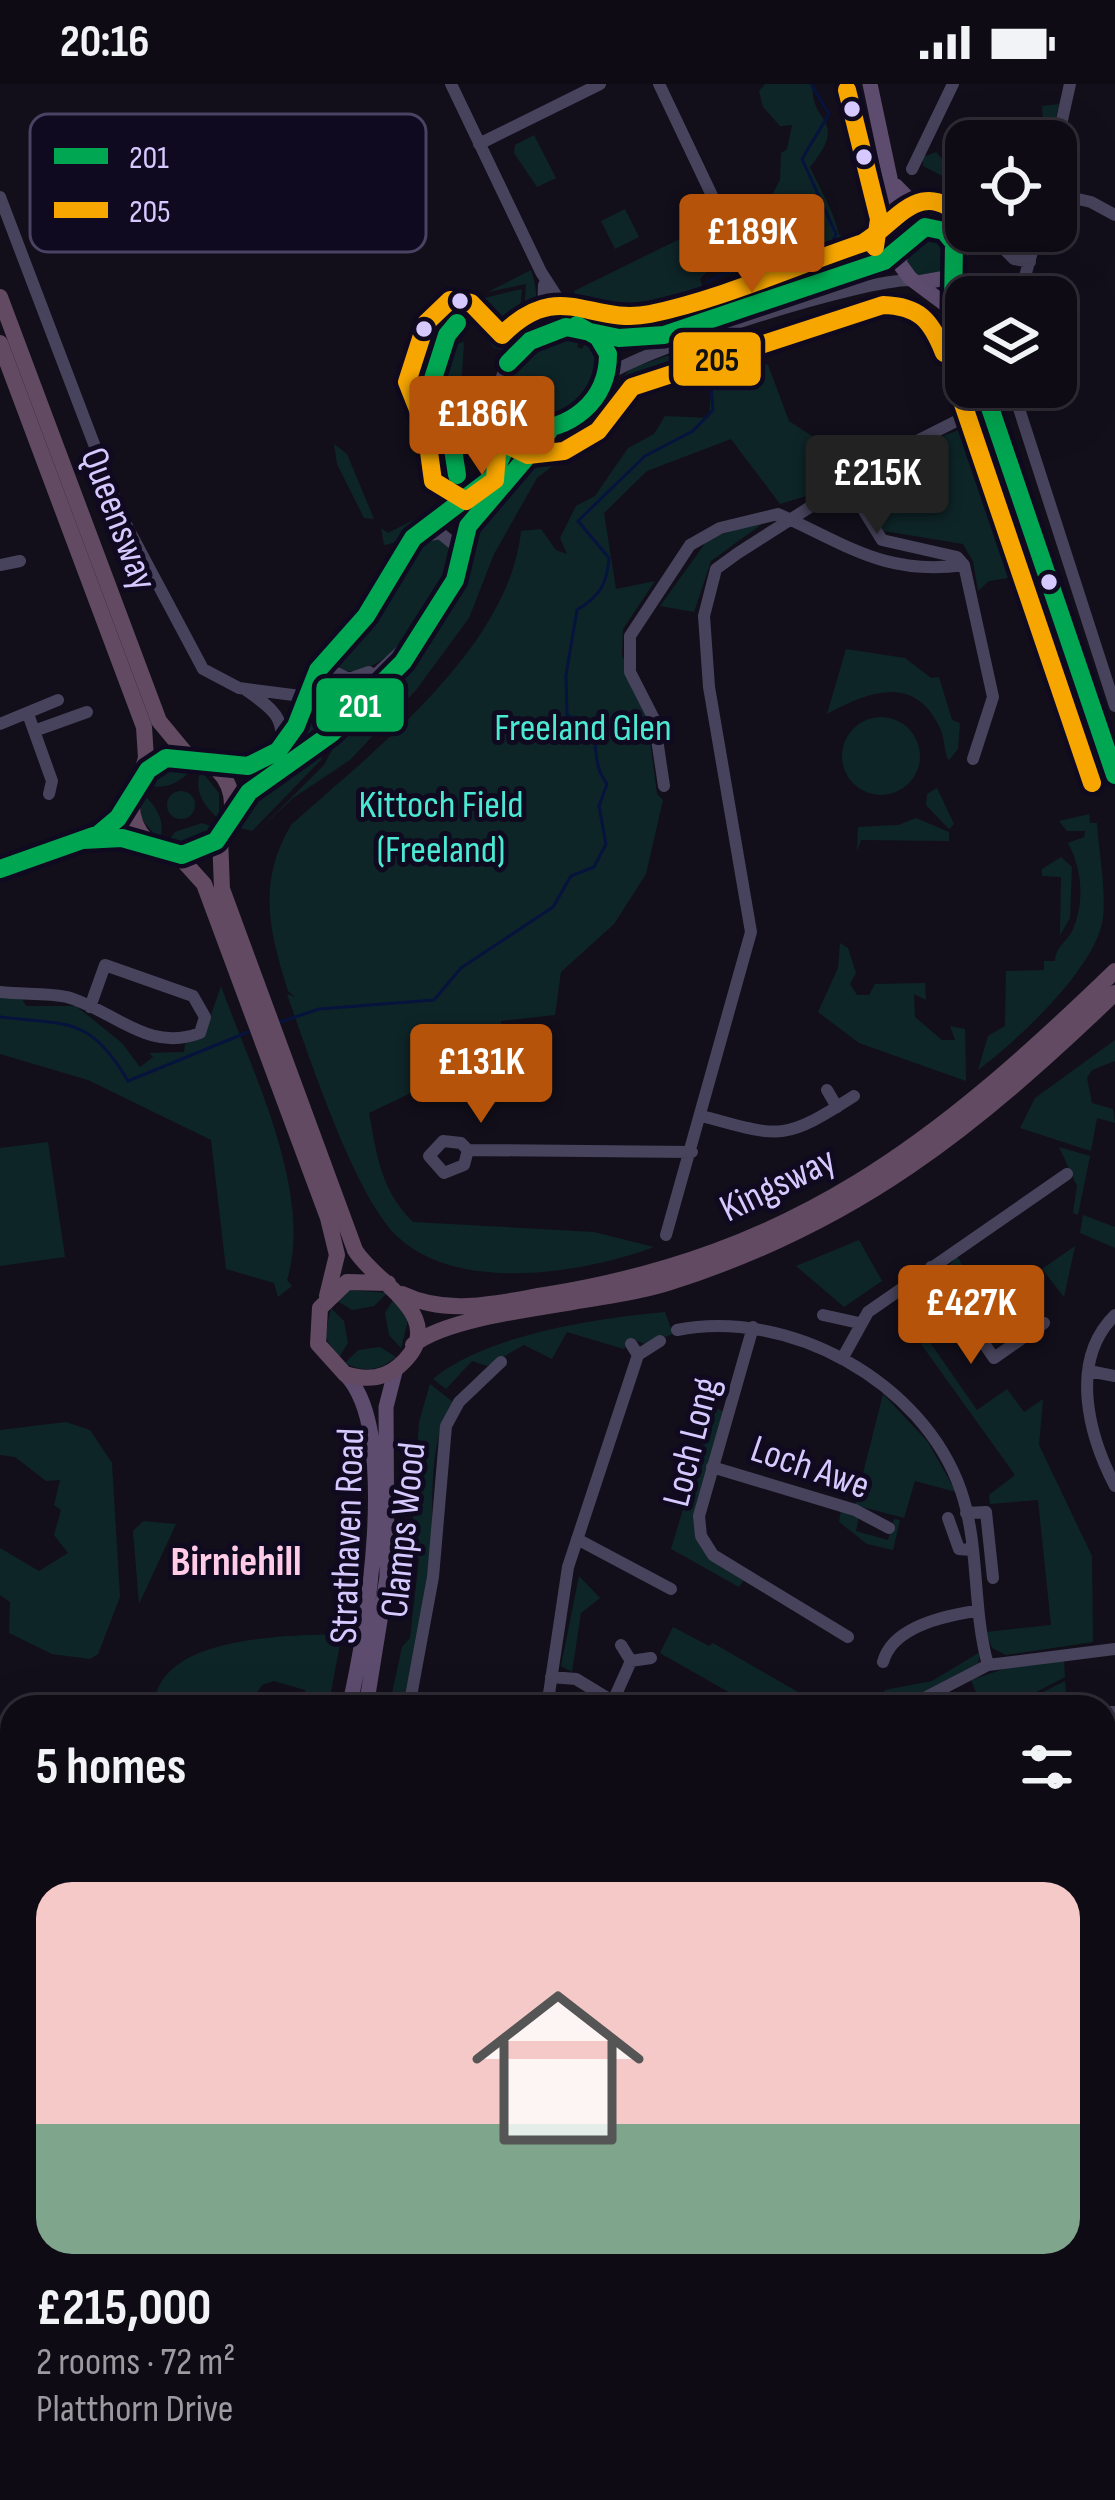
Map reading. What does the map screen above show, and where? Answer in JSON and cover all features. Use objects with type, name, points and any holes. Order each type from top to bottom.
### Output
[{"type":"highway","name":"Queensway","points":[[0,297],[159,721],[188,756]]},
{"type":"highway","name":"Queensway","points":[[0,343],[144,727],[146,758],[140,779]]},
{"type":"highway","points":[[251,989],[220,882],[220,838],[232,812],[230,789],[213,766],[188,756],[158,762],[140,779],[133,801],[136,824],[149,842],[176,854],[204,884],[251,989],[356,1250],[395,1289],[415,1318],[413,1345],[396,1368],[377,1377],[345,1374],[325,1358],[316,1337],[317,1314],[335,1275],[336,1244],[276,1053]]},
{"type":"highway","points":[[176,854],[203,850],[220,838]]},
{"type":"highway","name":"Kingsway","points":[[395,1289],[434,1306],[458,1307],[562,1292],[682,1263],[772,1228],[871,1176],[965,1111],[1115,971]]},
{"type":"highway","name":"Kingsway","points":[[413,1345],[443,1326],[592,1302],[663,1285],[775,1244],[826,1219],[967,1130],[1115,993]]},
{"type":"highway","points":[[327,1297],[355,1280],[395,1289]]},
{"type":"main road","points":[[870,84],[896,186],[903,272],[945,304]]},
{"type":"main road","points":[[896,186],[954,243],[954,276]]},
{"type":"main road","points":[[901,244],[922,226],[939,228]]},
{"type":"main road","points":[[916,282],[937,283],[955,262]]},
{"type":"main road","points":[[991,408],[1115,775]]},
{"type":"main road","name":"Strathaven Road","points":[[368,1695],[387,1577],[386,1407],[396,1368]]},
{"type":"main road","name":"Strathaven Road","points":[[345,1374],[364,1409],[373,1499],[364,1623],[351,1695]]},
{"type":"street","points":[[451,84],[541,272],[574,325]]},
{"type":"street","points":[[479,144],[600,84]]},
{"type":"street","points":[[659,84],[716,204]]},
{"type":"street","points":[[912,170],[953,84]]},
{"type":"street","points":[[1062,120],[1070,84]]},
{"type":"street","points":[[0,196],[121,515],[189,652],[221,682],[244,689],[306,699],[349,698],[430,623]]},
{"type":"street","points":[[1077,201],[1115,215]]},
{"type":"street","points":[[939,228],[945,229]]},
{"type":"street","points":[[522,348],[554,328],[574,325],[593,332],[653,338],[874,265],[901,244]]},
{"type":"street","points":[[955,262],[965,252]]},
{"type":"street","points":[[1007,252],[1030,262]]},
{"type":"street","points":[[1026,276],[1033,252]]},
{"type":"street","points":[[213,766],[252,765],[280,750],[300,722],[322,666],[364,619],[412,540],[429,522],[471,502],[490,481],[509,441],[498,386],[545,299],[541,272]]},
{"type":"street","points":[[608,375],[645,356],[866,284],[916,282]]},
{"type":"street","points":[[232,812],[257,784],[359,709],[430,623],[461,566],[468,526],[549,431],[582,414],[608,375],[610,356],[593,332]]},
{"type":"street","points":[[665,1234],[751,932],[709,687],[707,590],[716,569],[901,449],[982,408]]},
{"type":"street","points":[[1019,408],[1115,706]]},
{"type":"street","points":[[507,419],[526,431],[549,431]]},
{"type":"street","points":[[848,485],[882,540],[957,556],[964,565],[993,697],[973,759]]},
{"type":"street","points":[[664,786],[653,718],[630,672],[631,636],[676,561],[706,533],[778,514],[867,560],[940,568],[964,565]]},
{"type":"street","points":[[412,540],[440,533],[461,550]]},
{"type":"street","points":[[0,565],[20,561]]},
{"type":"street","points":[[322,666],[341,678],[357,679],[385,661]]},
{"type":"street","points":[[261,691],[312,682]]},
{"type":"street","points":[[244,689],[282,722],[280,750]]},
{"type":"street","points":[[0,724],[58,700]]},
{"type":"street","points":[[34,731],[86,712]]},
{"type":"street","points":[[28,714],[52,781],[49,794]]},
{"type":"street","points":[[0,869],[99,835],[133,801]]},
{"type":"street","points":[[99,835],[149,842]]},
{"type":"street","points":[[0,992],[64,996],[116,1024],[169,1040],[200,1033],[205,1017],[194,996],[105,965],[90,1007]]},
{"type":"street","points":[[827,1090],[837,1107]]},
{"type":"street","points":[[702,1117],[780,1135],[803,1128],[854,1096]]},
{"type":"street","points":[[468,1150],[692,1152]]},
{"type":"street","points":[[842,1359],[859,1323],[1046,1181],[1067,1174]]},
{"type":"street","points":[[932,1267],[994,1358],[1044,1323]]},
{"type":"street","points":[[823,1315],[859,1323]]},
{"type":"street","points":[[1115,1315],[1100,1337],[1089,1371],[1088,1419],[1115,1486]]},
{"type":"street","points":[[676,1330],[709,1324],[753,1327],[842,1359],[872,1378],[927,1431],[954,1476],[966,1513],[976,1611],[988,1665]]},
{"type":"street","name":"Loch Long","points":[[753,1327],[699,1516],[706,1546],[848,1637]]},
{"type":"street","points":[[549,1695],[577,1538],[634,1349],[661,1341]]},
{"type":"street","name":"Clamps Wood","points":[[412,1695],[434,1577],[446,1426],[479,1371],[501,1362]]},
{"type":"street","points":[[1089,1371],[1115,1376]]},
{"type":"street","name":"Loch Awe","points":[[712,1467],[855,1510],[889,1528]]},
{"type":"street","points":[[966,1513],[986,1512],[993,1578]]},
{"type":"street","points":[[948,1518],[959,1549],[970,1550]]},
{"type":"street","points":[[577,1538],[671,1589]]},
{"type":"street","points":[[883,1662],[888,1643],[900,1633],[976,1611]]},
{"type":"street","points":[[621,1645],[631,1661],[621,1695]]},
{"type":"street","points":[[931,1695],[988,1665],[1115,1649]]},
{"type":"street","points":[[631,1661],[651,1658]]},
{"type":"street","points":[[551,1677],[576,1679],[603,1695]]},
{"type":"green space","points":[[765,84],[813,84],[816,107],[828,129],[822,151],[810,167],[839,235],[876,246],[818,253],[787,266],[774,258],[793,239],[791,229],[775,231],[770,199],[780,180],[781,153],[787,149],[792,125],[780,126],[763,107],[759,91]],"holes":[[[783,198],[798,201],[791,211],[798,222],[815,228],[818,239],[791,228],[778,214]]]},
{"type":"green space","points":[[1059,104],[1055,120],[1043,120],[1042,106]]},
{"type":"green space","points":[[534,135],[556,178],[537,187],[514,153],[515,145]]},
{"type":"green space","points":[[936,152],[945,162],[945,177],[923,166],[923,157]]},
{"type":"green space","points":[[625,209],[639,237],[615,249],[601,221]]},
{"type":"green space","points":[[737,220],[746,228],[767,229],[771,239],[754,254],[737,253],[718,262],[700,279],[704,294],[655,309],[605,304],[591,316],[578,311],[574,291],[694,232],[698,239],[710,234],[726,241],[728,231],[738,228]]},
{"type":"green space","points":[[927,233],[942,240],[948,252],[942,270],[927,277],[912,270],[905,255],[912,240]]},
{"type":"green space","points":[[531,270],[536,305],[530,324],[510,351],[494,348],[481,330],[478,307],[464,298],[473,296],[485,320],[509,345],[514,339],[509,334],[524,312],[526,284],[488,292]]},
{"type":"green space","points":[[522,289],[520,309],[506,330],[484,298]]},
{"type":"green space","points":[[572,333],[581,336],[577,347],[582,349],[588,338],[599,352],[598,382],[589,397],[560,418],[527,421],[514,408],[511,381],[529,355]]},
{"type":"green space","points":[[727,336],[729,342],[637,389],[609,418],[600,415],[593,423],[596,432],[537,478],[494,554],[469,618],[416,690],[350,760],[293,798],[258,831],[324,765],[340,735],[391,686],[431,634],[471,562],[473,531],[504,500],[542,445],[585,421],[631,368]]},
{"type":"green space","points":[[464,342],[461,388],[447,396],[440,386],[453,345]]},
{"type":"green space","points":[[735,342],[743,345],[747,359],[768,365],[789,421],[835,451],[887,438],[897,443],[813,494],[780,504],[731,439],[647,471],[604,513],[616,589],[655,581],[623,629],[622,655],[647,718],[657,794],[663,800],[646,874],[614,924],[561,972],[555,1015],[501,1021],[506,1080],[432,1083],[369,1113],[387,1185],[413,1222],[594,1232],[654,1247],[558,1270],[487,1272],[454,1266],[424,1255],[398,1237],[382,1218],[365,1191],[320,1087],[287,994],[295,997],[288,991],[272,927],[270,887],[280,846],[291,825],[397,731],[465,656],[492,616],[511,574],[521,531],[541,529],[556,550],[567,554],[560,538],[576,506],[595,496],[628,448],[654,434],[665,416],[709,418],[711,392],[701,362]]},
{"type":"green space","points":[[490,398],[501,442],[489,410],[482,410],[482,401]]},
{"type":"green space","points":[[970,426],[983,431],[1032,574],[989,581],[978,591],[973,561],[963,544],[884,531],[859,488],[896,459]]},
{"type":"green space","points":[[334,444],[347,454],[374,519],[364,518],[337,464]]},
{"type":"green space","points":[[501,447],[493,471],[473,495],[384,545],[381,528],[388,533],[480,486]]},
{"type":"green space","points":[[766,521],[711,561],[694,612],[660,606],[709,538]]},
{"type":"green space","points":[[438,538],[448,541],[458,565],[424,616],[376,663],[341,670],[338,660],[391,597],[420,545]]},
{"type":"green space","points":[[846,649],[905,658],[931,678],[939,677],[952,720],[960,723],[958,749],[949,760],[929,710],[903,693],[873,694],[827,714]]},
{"type":"green space","points":[[354,701],[358,705],[265,769],[305,731],[312,704],[344,706]]},
{"type":"green space","points":[[881,717],[908,729],[920,756],[908,783],[881,795],[854,783],[842,756],[854,729]]},
{"type":"green space","points":[[327,744],[321,760],[252,831],[237,827],[261,791]]},
{"type":"green space","points":[[169,766],[195,766],[167,786],[146,784]]},
{"type":"green space","points":[[201,771],[219,793],[219,819],[200,793]]},
{"type":"green space","points":[[937,788],[954,824],[949,829],[926,805],[927,794]]},
{"type":"green space","points":[[181,791],[191,795],[195,805],[191,815],[181,819],[171,815],[167,805],[171,795]]},
{"type":"green space","points":[[141,792],[160,819],[159,840],[141,818]]},
{"type":"green space","points":[[1089,814],[1090,823],[1097,823],[1103,883],[1103,918],[1097,937],[1052,1002],[978,1070],[988,1036],[1005,1026],[1006,971],[1044,970],[1044,961],[1055,961],[1073,929],[1080,885],[1068,843],[1084,837],[1085,831],[1067,831],[1059,821]]},
{"type":"green space","points":[[916,818],[949,832],[949,841],[861,840],[857,851],[858,827],[898,825]]},
{"type":"green space","points":[[202,823],[213,827],[200,842],[165,845],[175,832]]},
{"type":"green space","points":[[1061,857],[1072,867],[1070,918],[1060,935],[1061,877],[1042,876],[1042,869]]},
{"type":"green space","points":[[840,943],[848,948],[856,973],[850,984],[857,995],[869,995],[875,984],[925,983],[926,1000],[914,994],[915,1017],[942,1040],[955,1040],[950,1026],[965,1029],[966,1081],[859,1043],[818,1012],[838,968]]},
{"type":"green space","points":[[221,986],[286,1170],[293,1246],[287,1280],[292,1286],[278,1297],[274,1283],[226,1269],[211,1140],[88,1080],[0,1054],[0,998],[22,999],[26,1006],[76,1006],[122,1043],[140,1067],[153,1057],[149,1053],[184,1052],[185,1044],[203,1038]]},
{"type":"green space","points":[[1115,1040],[1115,1061],[1092,1070],[1087,1078],[1092,1103],[1113,1109],[1115,1123],[1097,1118],[1091,1151],[1020,1128],[1035,1098]]},
{"type":"green space","points":[[48,1142],[65,1257],[0,1266],[0,1148]]},
{"type":"green space","points":[[1059,1147],[1090,1156],[1078,1215],[1073,1213],[1077,1186]]},
{"type":"green space","points":[[1083,1215],[1115,1227],[1115,1248],[1080,1233]]},
{"type":"green space","points":[[859,1240],[882,1281],[844,1307],[796,1266]]},
{"type":"green space","points":[[1075,1246],[1064,1297],[1042,1269]]},
{"type":"green space","points":[[957,1256],[981,1297],[965,1307],[944,1272]]},
{"type":"green space","points":[[350,1290],[387,1293],[374,1306],[352,1310],[336,1300]]},
{"type":"green space","points":[[395,1297],[408,1320],[401,1348],[389,1335],[385,1313]]},
{"type":"green space","points":[[331,1308],[344,1321],[348,1343],[338,1359],[325,1336]]},
{"type":"green space","points":[[665,1312],[673,1334],[645,1344],[632,1339],[624,1349],[567,1332],[552,1359],[524,1345],[487,1366],[472,1361],[446,1389],[433,1379],[511,1340],[575,1324]]},
{"type":"green space","points":[[927,1338],[977,1410],[1007,1389],[1024,1412],[1043,1399],[1039,1445],[1092,1556],[1093,1642],[1006,1655],[992,1648],[986,1632],[1051,1625],[1038,1500],[990,1504],[989,1495],[1015,1475],[921,1344]]},
{"type":"green space","points":[[380,1347],[396,1357],[371,1369],[345,1363],[358,1350]]},
{"type":"green space","points":[[430,1384],[453,1402],[438,1438],[429,1577],[406,1695],[392,1695],[402,1647],[410,1638],[419,1559],[411,1548],[419,1422]]},
{"type":"green space","points":[[883,1394],[928,1442],[956,1492],[915,1481],[904,1518],[855,1505]]},
{"type":"green space","points":[[714,1407],[724,1412],[695,1527],[744,1580],[739,1587],[671,1549]]},
{"type":"green space","points":[[66,1422],[90,1430],[112,1463],[120,1597],[98,1654],[90,1659],[52,1654],[9,1633],[10,1602],[0,1595],[0,1548],[39,1571],[68,1553],[54,1535],[61,1510],[54,1505],[60,1480],[46,1481],[15,1457],[0,1455],[0,1430]]},
{"type":"green space","points":[[841,1510],[859,1516],[856,1531],[888,1540],[894,1519],[900,1520],[893,1550],[867,1544],[839,1522]]},
{"type":"green space","points":[[143,1521],[176,1524],[139,1604],[133,1531]]},
{"type":"green space","points":[[579,1576],[600,1598],[581,1613],[572,1672],[561,1666]]},
{"type":"green space","points":[[673,1627],[709,1646],[713,1643],[803,1695],[734,1695],[660,1653]]},
{"type":"green space","points":[[342,1634],[330,1695],[306,1695],[305,1690],[274,1681],[262,1685],[255,1695],[158,1695],[161,1683],[177,1665],[201,1652],[291,1636]]},
{"type":"green space","points":[[980,1652],[978,1666],[922,1695],[882,1695],[885,1690],[932,1681]]},
{"type":"green space","points":[[1064,1660],[1065,1677],[1031,1695],[977,1695],[971,1680],[1015,1665]]},
{"type":"green space","points":[[1065,1681],[1066,1695],[1037,1695]]},
{"type":"waterway","points":[[707,294],[709,281],[723,274],[831,246],[836,234],[802,159],[829,114],[811,84]]},
{"type":"waterway","points":[[280,1022],[319,1009],[434,1000],[461,968],[553,907],[571,876],[594,867],[606,844],[599,806],[607,784],[589,729],[567,715],[566,675],[577,610],[601,589],[609,558],[578,521],[645,456],[693,431],[713,410],[709,361]]},
{"type":"waterway","points":[[0,1017],[60,1024],[89,1034],[128,1081],[248,1032]]},
{"type":"transit line","name":"205","points":[[847,90],[879,219],[875,247]]},
{"type":"transit line","name":"205","points":[[944,353],[922,317],[906,308],[883,305],[632,387],[598,431],[564,451],[528,455],[498,441],[495,480],[466,501],[433,481],[426,430],[407,382],[426,323],[450,300],[471,303],[502,335],[522,318],[558,306],[629,316],[650,314],[731,291],[863,243],[922,202],[945,206]]},
{"type":"transit line","name":"201","points":[[508,363],[530,341],[566,327],[619,338],[664,335],[884,261],[925,227],[944,231],[954,243],[954,276]]},
{"type":"transit line","name":"201","points":[[457,323],[447,335],[431,385],[449,423],[457,475]]},
{"type":"transit line","name":"201","points":[[524,430],[571,419],[601,386],[608,354],[598,337],[577,325]]},
{"type":"transit line","name":"201","points":[[0,869],[99,834],[118,818],[148,770],[166,758],[248,766],[278,751],[296,726],[318,670],[366,616],[413,538],[492,478],[507,444],[498,394]]},
{"type":"transit line","name":"205","points":[[964,408],[1092,783]]},
{"type":"transit line","name":"201","points":[[990,408],[1115,775]]},
{"type":"transit line","name":"201","points":[[83,840],[122,838],[182,855],[216,841],[249,792],[332,733],[403,662],[455,580],[468,526],[549,431]]},
{"type":"district","name":"Birniehill","points":[[236,1562]]},
{"type":"park label","name":"Freeland Glen","points":[[583,728]]},
{"type":"park label","name":"Kittoch Field (Freeland)","points":[[441,828]]}]
